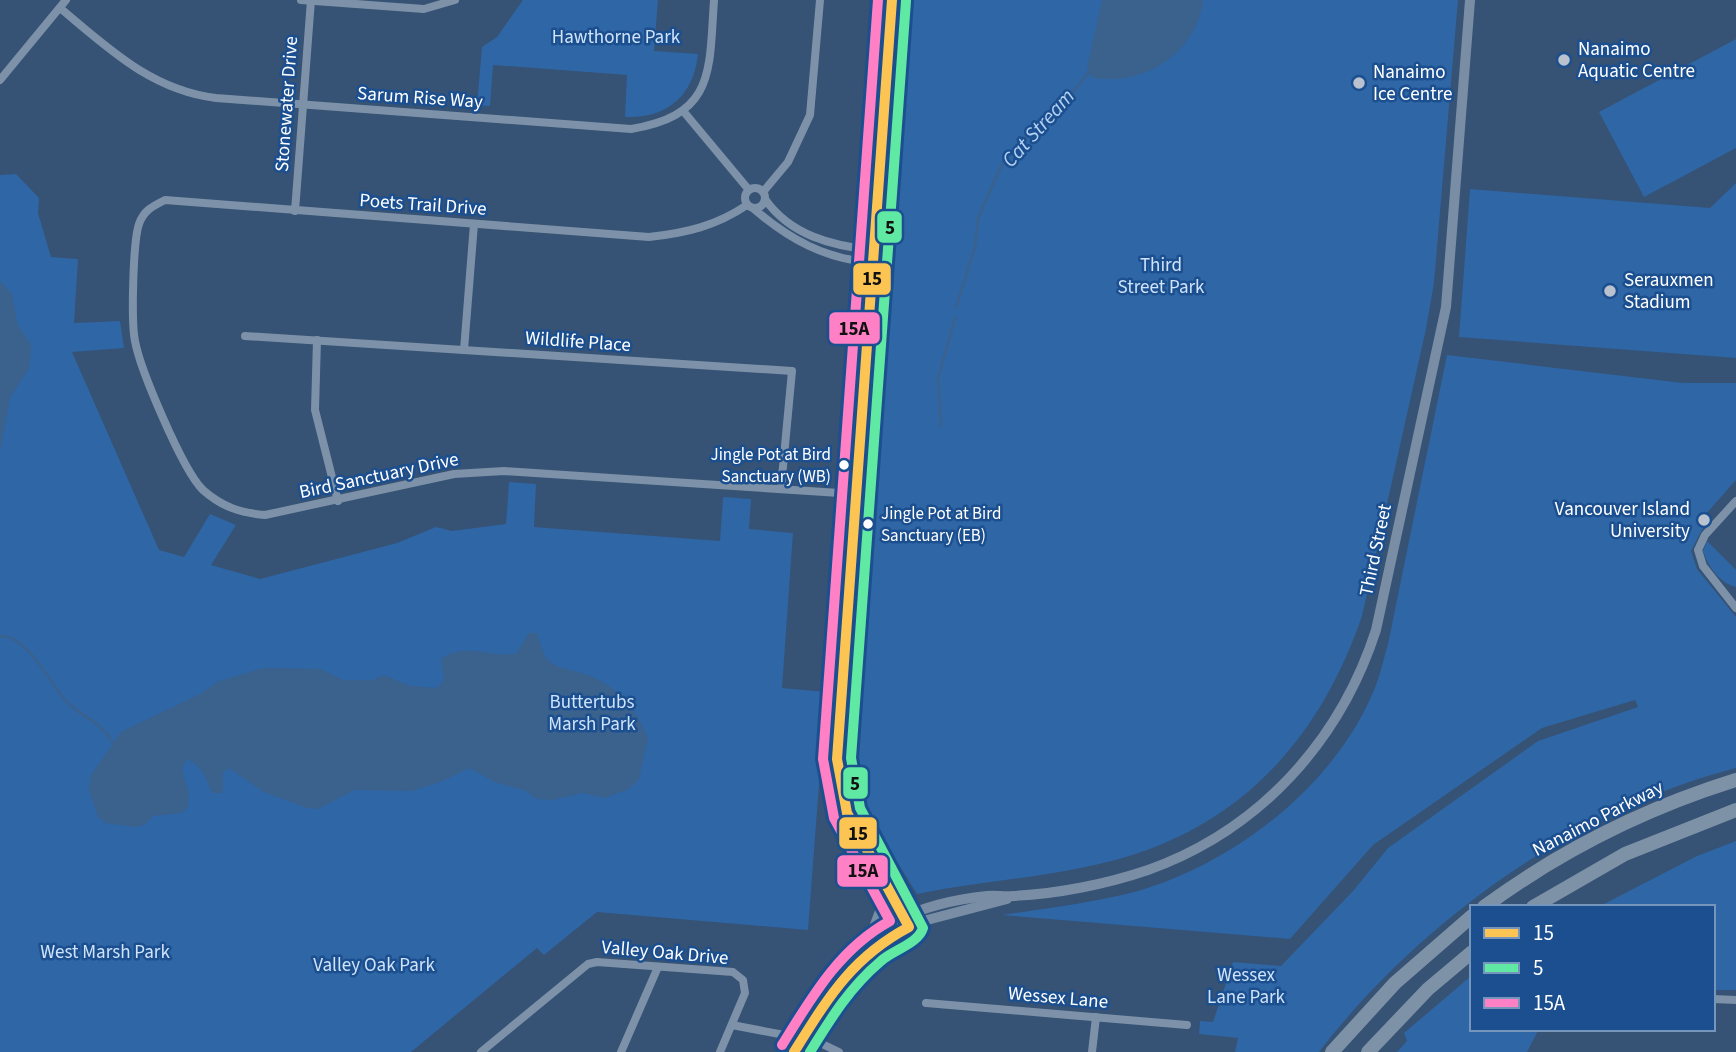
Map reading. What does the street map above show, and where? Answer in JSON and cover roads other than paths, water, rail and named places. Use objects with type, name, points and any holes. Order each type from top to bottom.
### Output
[{"type":"highway","name":"Nanaimo Parkway","points":[[1487,905],[1530,875],[1605,833],[1675,801],[1736,780]]},
{"type":"highway","points":[[1536,905],[1625,854],[1736,810]]},
{"type":"highway","points":[[1332,1052],[1395,983],[1470,918]]},
{"type":"highway","points":[[1368,1052],[1428,989],[1470,954]]},
{"type":"main road","points":[[892,0],[855,494],[838,774],[847,813],[906,921]]},
{"type":"main road","name":"Third Street","points":[[906,921],[957,900],[990,895],[1013,897],[1129,876],[1176,859],[1215,838],[1252,813],[1286,782],[1320,743],[1348,700],[1368,654],[1380,614],[1446,307],[1470,0]]},
{"type":"main road","points":[[870,936],[880,911],[883,882]]},
{"type":"main road","points":[[800,1039],[801,1021],[824,981],[870,936],[906,921]]},
{"type":"main road","points":[[794,1052],[800,1039],[851,968],[906,921]]},
{"type":"street","points":[[0,80],[66,0]]},
{"type":"street","points":[[301,0],[424,9],[455,0]]},
{"type":"street","points":[[714,0],[709,67],[701,90],[684,112],[749,190]]},
{"type":"street","points":[[751,207],[763,205],[764,196],[788,162],[810,115],[820,0]]},
{"type":"street","name":"Stonewater Drive","points":[[295,211],[311,1]]},
{"type":"street","name":"Sarum Rise Way","points":[[60,8],[125,62],[170,88],[216,99],[631,129],[662,124],[684,112]]},
{"type":"street","points":[[872,263],[823,254],[792,238],[751,207],[745,199],[749,190],[755,188],[764,196],[775,214],[816,239],[873,250]]},
{"type":"street","name":"Poets Trail Drive","points":[[136,261],[139,225],[148,208],[165,200],[649,237],[690,232],[751,207]]},
{"type":"street","points":[[464,350],[474,224]]},
{"type":"street","name":"Bird Sanctuary Drive","points":[[136,261],[134,339],[140,361],[188,469],[201,488],[220,504],[241,513],[265,516],[454,474],[504,471],[855,494]]},
{"type":"street","name":"Wildlife Place","points":[[245,335],[792,371],[781,488]]},
{"type":"street","points":[[317,340],[315,410],[338,501]]},
{"type":"street","points":[[1736,500],[1705,535],[1698,550],[1703,566],[1736,608]]},
{"type":"street","name":"Valley Oak Drive","points":[[481,1052],[588,964],[597,962],[733,972],[743,980],[745,993],[720,1052]]},
{"type":"street","points":[[621,1052],[658,967]]},
{"type":"street","points":[[1715,999],[1736,1000]]},
{"type":"street","name":"Wessex Lane","points":[[926,1003],[1187,1025]]},
{"type":"street","points":[[1092,1052],[1096,1017]]},
{"type":"street","points":[[732,1025],[816,1041],[839,1052]]},
{"type":"waterway","name":"Cat Stream","points":[[956,308],[975,247],[978,218],[1004,160],[1069,97],[1089,72]]},
{"type":"waterway","name":"Cat Stream","points":[[941,426],[938,378],[955,318]]},
{"type":"waterway","points":[[0,636],[11,638],[30,652],[69,704],[99,726],[113,743]]},
{"type":"place","name":"Nanaimo Aquatic Centre","points":[[1564,60]]},
{"type":"place","name":"Nanaimo Ice Centre","points":[[1359,83]]},
{"type":"place","name":"Serauxmen Stadium","points":[[1610,291]]},
{"type":"place","name":"Jingle Pot at Bird Sanctuary (WB)","points":[[844,465]]},
{"type":"place","name":"Vancouver Island University","points":[[1704,520]]},
{"type":"place","name":"Jingle Pot at Bird Sanctuary (EB)","points":[[868,524]]},
{"type":"park label","name":"Hawthorne Park","points":[[616,37]]},
{"type":"park label","name":"Third Street Park","points":[[1161,276]]},
{"type":"park label","name":"Buttertubs Marsh Park","points":[[592,713]]},
{"type":"park label","name":"West Marsh Park","points":[[105,952]]},
{"type":"park label","name":"Valley Oak Park","points":[[374,965]]},
{"type":"park label","name":"Wessex Lane Park","points":[[1246,986]]}]
